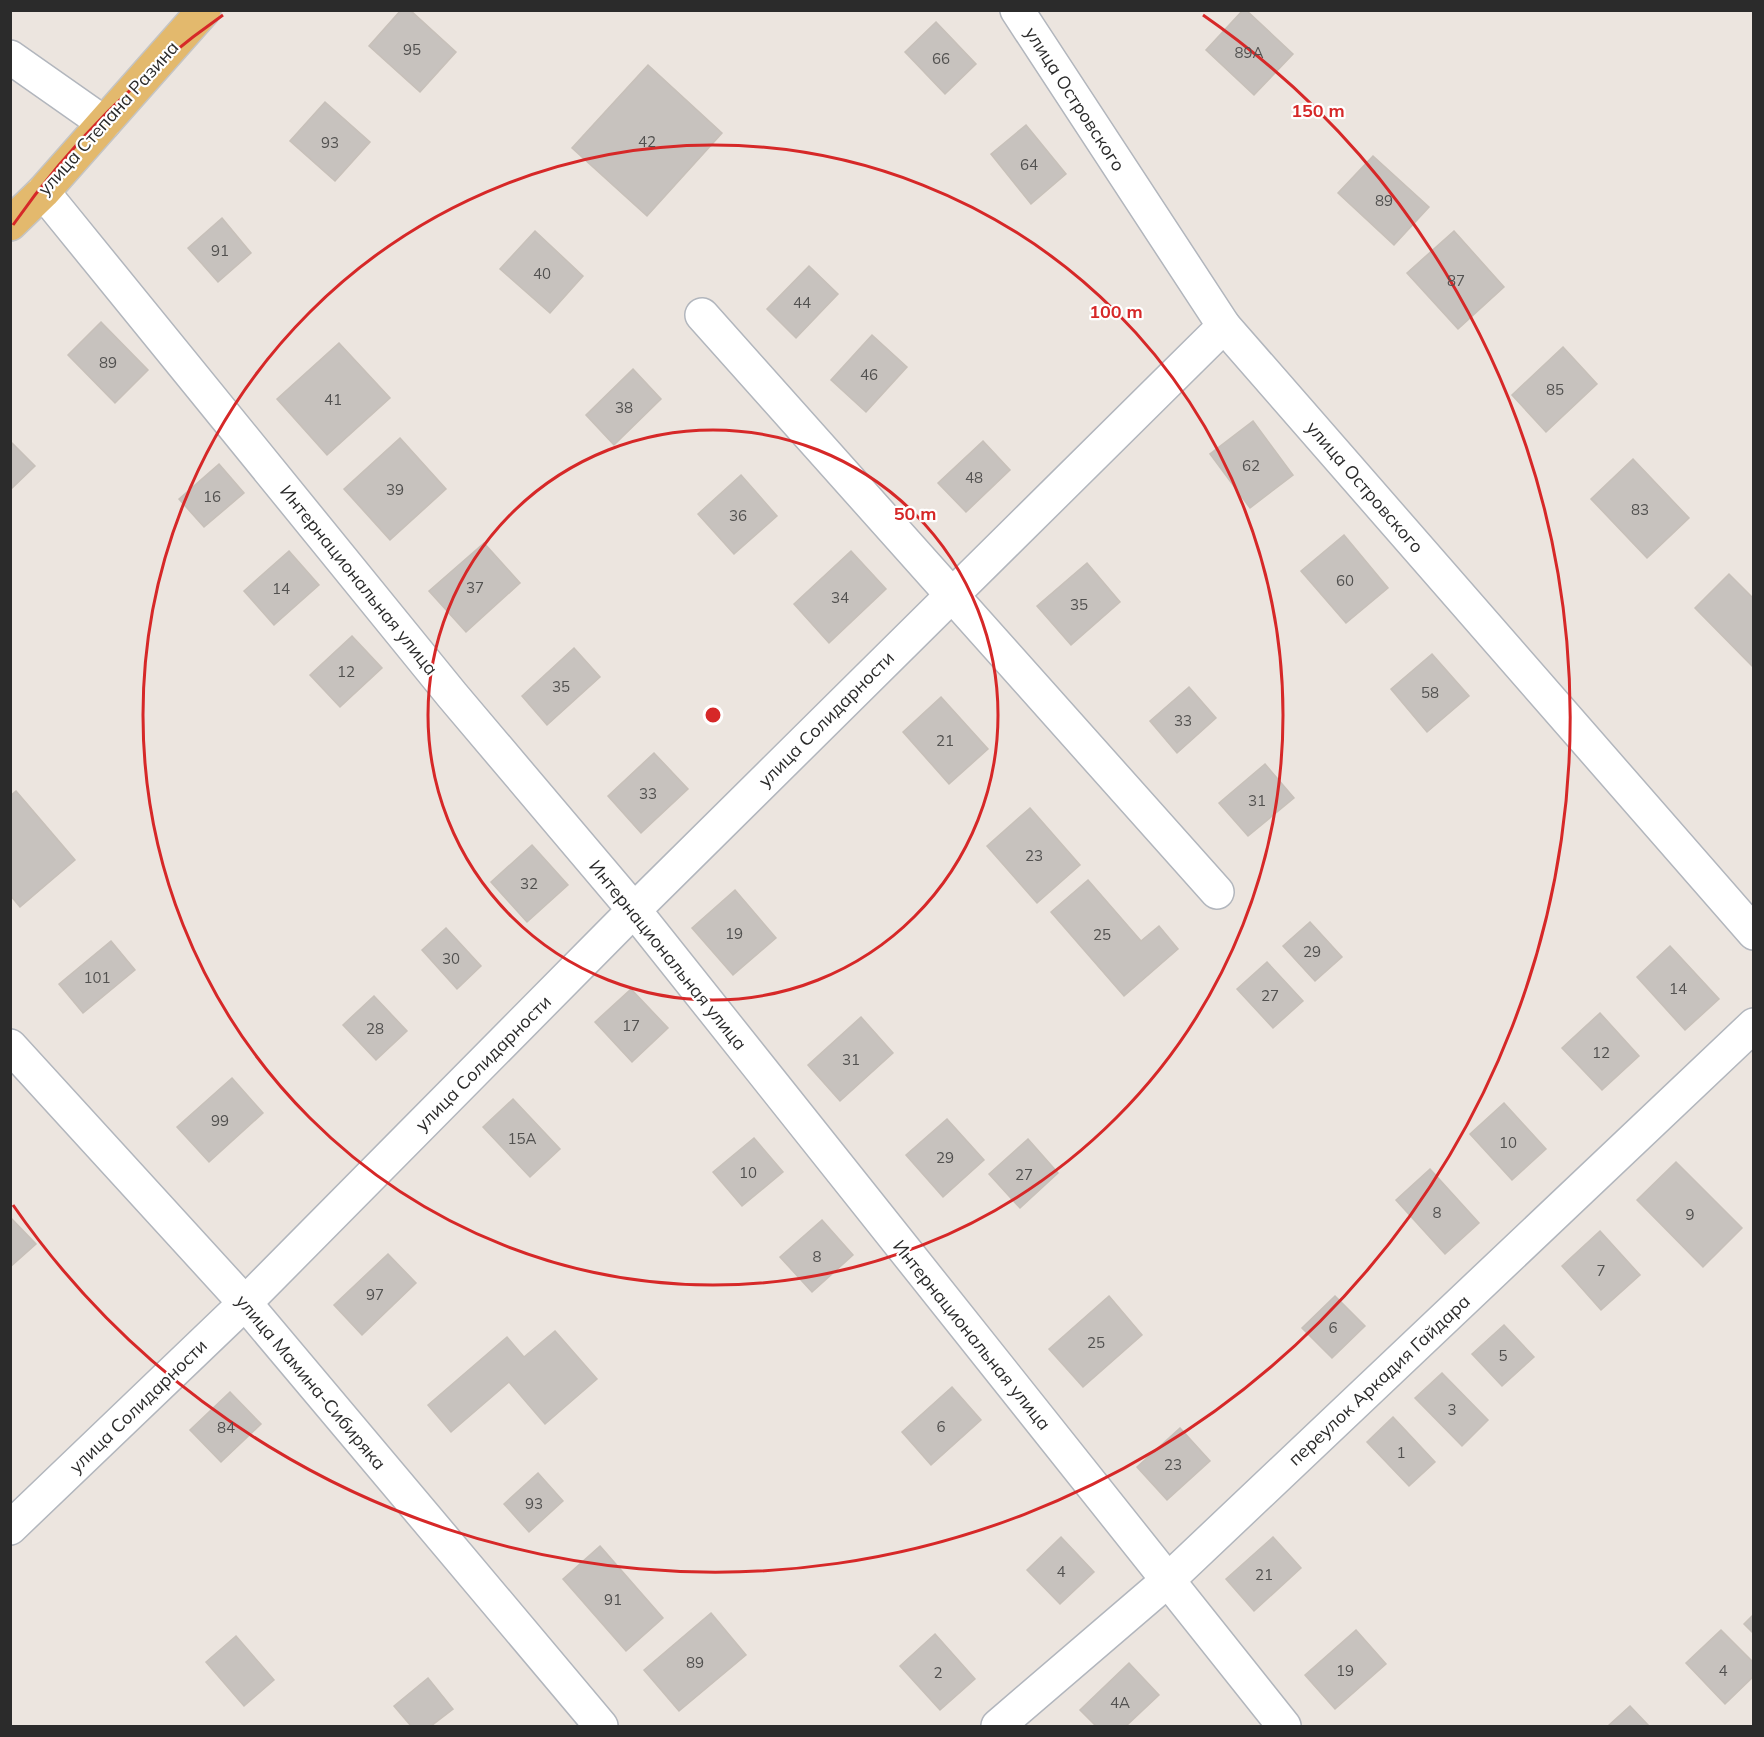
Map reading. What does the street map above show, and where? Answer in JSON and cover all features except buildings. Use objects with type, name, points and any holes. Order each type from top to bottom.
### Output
[{"type":"main road","name":"улица Степана Разина","points":[[10,224],[43,192],[204,10]]},
{"type":"street","name":"улица Островского","points":[[1017,10],[1224,326],[1754,933]]},
{"type":"street","points":[[10,57],[104,123]]},
{"type":"street","name":"Интернациональная улица","points":[[43,192],[452,695],[634,910],[1284,1726]]},
{"type":"street","points":[[702,315],[1217,892]]},
{"type":"street","name":"улица Солидарности","points":[[10,1528],[245,1303],[634,910],[1224,326]]},
{"type":"street","name":"переулок Аркадия Гайдара","points":[[998,1726],[1167,1581],[1754,1025]]},
{"type":"street","name":"улица Мамина-Сибиряка","points":[[10,1046],[245,1303],[601,1726]]}]
